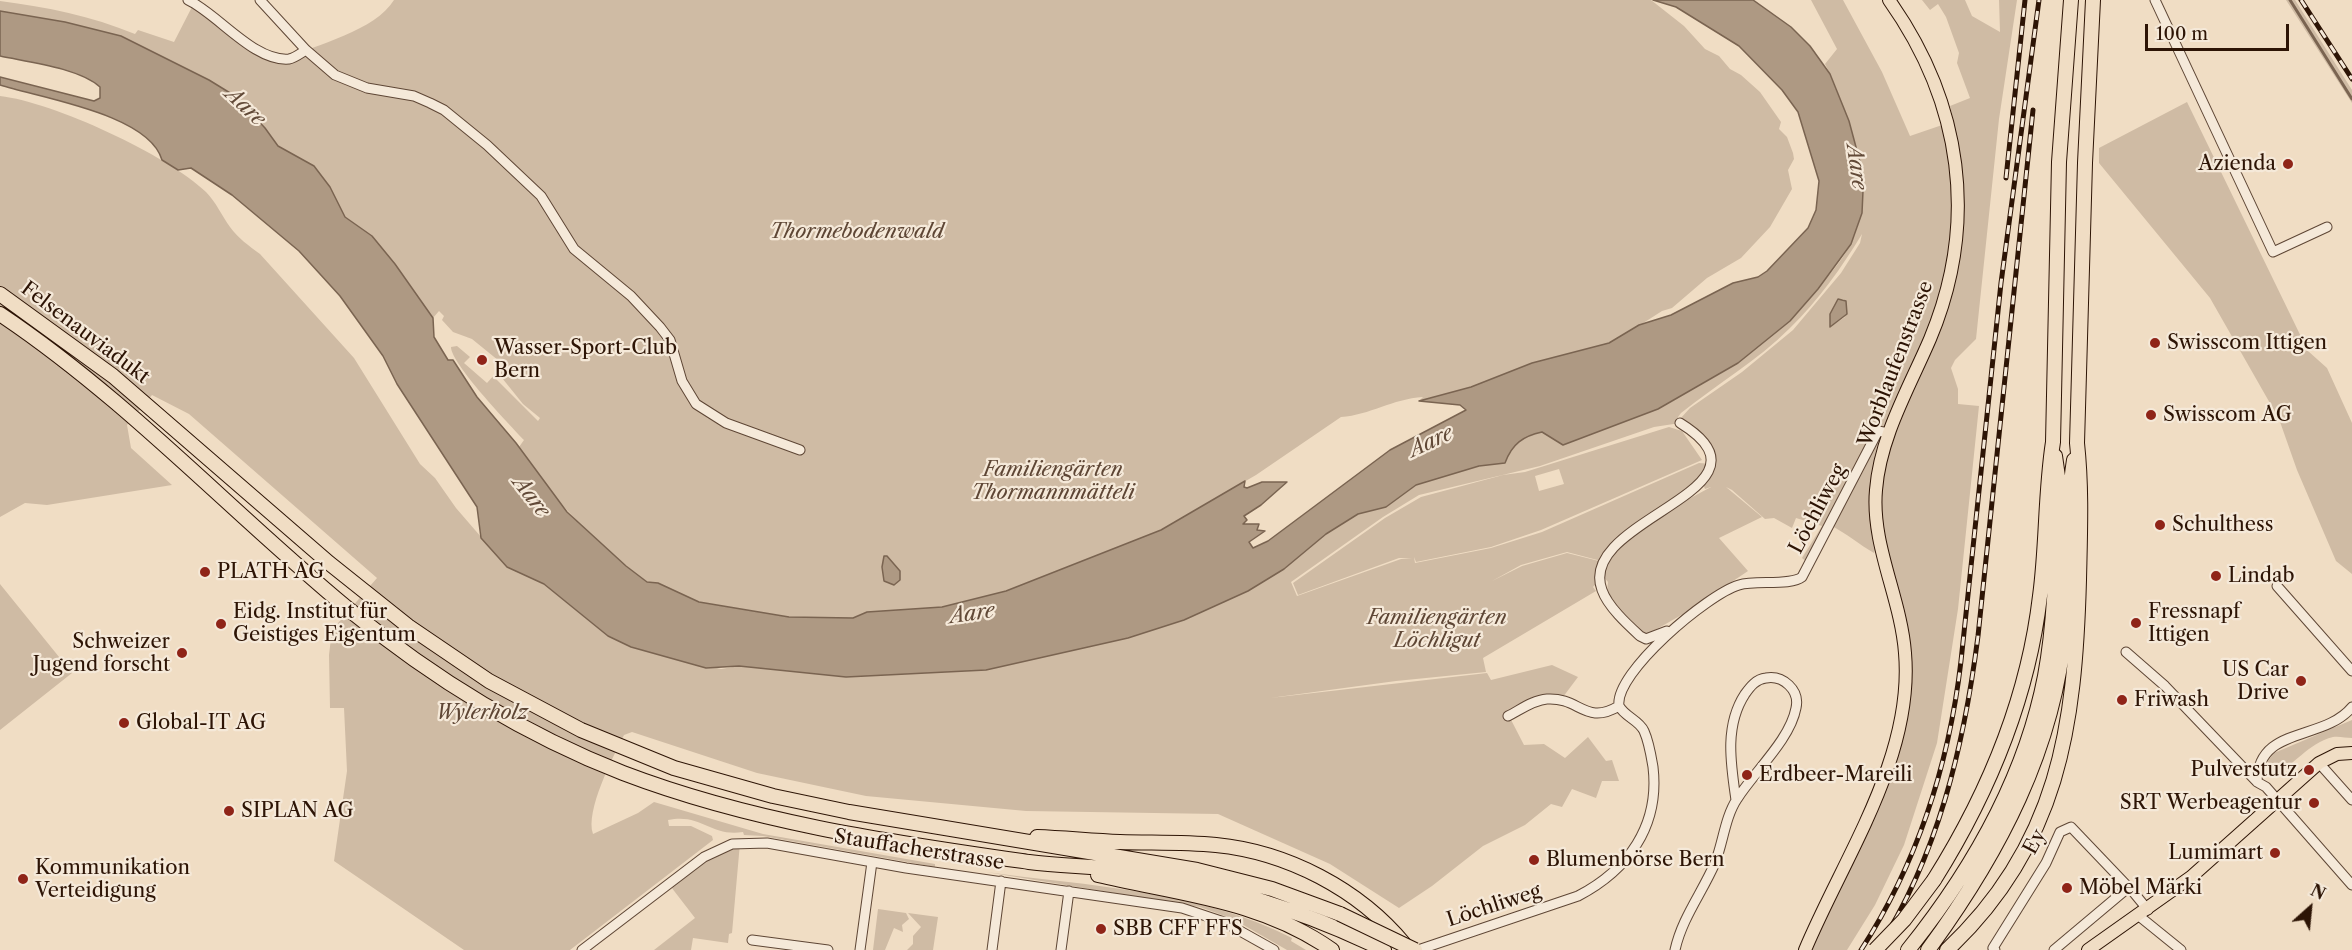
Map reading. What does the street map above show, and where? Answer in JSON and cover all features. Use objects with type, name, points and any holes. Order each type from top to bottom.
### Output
[{"type":"highway","points":[[1875,950],[1904,920],[1934,880],[1958,841],[1985,788],[2004,741],[2022,684],[2040,599],[2047,477],[2053,442],[2059,162],[2071,0]]},
{"type":"highway","points":[[1928,950],[1968,892],[2007,826],[2029,779],[2047,727],[2058,679],[2065,628],[2071,479],[2077,443],[2093,0]]},
{"type":"highway","name":"Felsenauviadukt","points":[[0,294],[73,345],[145,403],[364,593],[426,640],[489,681],[559,720],[627,750],[693,774],[790,800],[996,835]]},
{"type":"highway","name":"Felsenauviadukt","points":[[0,314],[63,359],[134,416],[251,524],[350,610],[413,658],[476,700],[548,740],[619,771],[706,802],[792,824],[893,842],[1064,867]]},
{"type":"highway","points":[[1908,950],[1956,885],[1991,827],[2016,774],[2034,723],[2047,660],[2054,600],[2058,477],[2053,442]]},
{"type":"highway","points":[[1947,950],[1973,924],[2004,884],[2030,840],[2050,793],[2065,742],[2072,692],[2078,607],[2081,479],[2077,443]]},
{"type":"highway","points":[[996,835],[1222,875],[1272,889],[1340,914],[1417,950]]},
{"type":"highway","points":[[996,835],[1217,845],[1258,853],[1290,863],[1336,886],[1371,910],[1410,950]]},
{"type":"highway","points":[[1064,867],[1118,870],[1203,885],[1269,902],[1330,925],[1384,950]]},
{"type":"highway","points":[[1064,867],[1241,906],[1285,923],[1332,950]]},
{"type":"main road","name":"Worblaufenstrasse","points":[[1805,950],[1890,763],[1905,697],[1904,636],[1880,540],[1875,510],[1880,462],[1889,433],[1941,311],[1955,252],[1958,203],[1951,134],[1937,86],[1913,34],[1889,0]]},
{"type":"main road","points":[[2088,950],[2191,877],[2319,763],[2332,756],[2352,753]]},
{"type":"street","points":[[188,0],[211,14],[250,45],[270,56],[289,59],[306,50]]},
{"type":"street","points":[[260,0],[306,50],[327,69],[348,82],[414,96],[444,110],[471,132],[541,196],[574,249],[630,296],[660,327],[670,340],[682,381],[696,404],[726,423],[800,450]]},
{"type":"street","points":[[2155,0],[2273,252],[2327,227]]},
{"type":"street","name":"Löchliweg","points":[[1680,423],[1708,446],[1713,460],[1711,469],[1681,498],[1619,541],[1605,562],[1601,583],[1606,596],[1640,636],[1646,639],[1669,630],[1736,585],[1799,580],[1838,511],[1878,431],[1889,433]]},
{"type":"street","points":[[2277,586],[2352,671]]},
{"type":"street","name":"Löchliweg","points":[[1417,950],[1578,896],[1601,884],[1634,851],[1650,817],[1654,780],[1645,732],[1619,706],[1623,690],[1669,630]]},
{"type":"street","points":[[2126,652],[2165,686],[2257,782],[2266,787],[2352,885]]},
{"type":"street","points":[[1675,950],[1688,915],[1714,864],[1736,800],[1774,749],[1795,711],[1797,704],[1794,691],[1779,679],[1764,678],[1754,684],[1736,712],[1730,742],[1736,800]]},
{"type":"street","points":[[1508,716],[1534,703],[1549,699],[1569,703],[1598,715],[1604,715],[1619,706]]},
{"type":"street","points":[[2257,782],[2260,760],[2268,749],[2338,719],[2352,707]]},
{"type":"street","points":[[2319,763],[2352,800]]},
{"type":"street","name":"Ey","points":[[1995,950],[1993,948],[2046,863],[2060,832],[2071,827],[2129,887],[2143,913],[2181,950]]},
{"type":"street","name":"Stauffacherstrasse","points":[[582,950],[693,864],[725,846],[747,842],[767,843],[872,862],[1195,911],[1224,922],[1274,950]]},
{"type":"street","points":[[861,950],[872,862]]},
{"type":"street","points":[[992,950],[1001,881]]},
{"type":"street","points":[[2054,950],[2129,887]]},
{"type":"street","points":[[1060,950],[1069,891]]},
{"type":"street","points":[[752,940],[828,950]]},
{"type":"green space","name":"Thormebodenwald","points":[[394,0],[1651,0],[1684,26],[1705,49],[1719,56],[1730,69],[1741,75],[1760,92],[1781,122],[1779,129],[1787,137],[1793,153],[1794,159],[1788,170],[1792,189],[1770,227],[1741,258],[1707,278],[1672,308],[1662,311],[1609,343],[1532,363],[1471,387],[1419,401],[1423,397],[1412,398],[1352,416],[1341,417],[1256,475],[1161,530],[1006,591],[942,607],[867,612],[853,618],[789,617],[699,602],[658,583],[647,582],[592,535],[554,496],[527,461],[519,447],[524,440],[470,380],[460,367],[451,347],[457,346],[470,357],[464,363],[487,383],[495,374],[496,379],[538,421],[540,418],[523,404],[498,373],[504,365],[472,339],[453,332],[442,320],[444,316],[439,311],[433,318],[372,236],[345,217],[336,199],[295,156],[278,146],[256,117],[209,80],[121,36],[65,22],[0,11],[0,1],[35,6],[85,17],[135,34],[138,30],[174,42],[194,3],[238,37],[285,59],[360,28],[385,11]]},
{"type":"green space","name":"Wylerholz","points":[[1811,0],[1843,0],[1882,72],[1910,136],[1948,123],[1956,165],[1948,283],[1884,446],[1879,540],[1874,553],[1830,525],[1809,564],[1802,558],[1822,526],[1796,518],[1792,528],[1774,518],[1765,519],[1726,487],[1762,517],[1719,538],[1748,571],[1690,610],[1650,633],[1643,633],[1621,611],[1607,591],[1608,582],[1603,576],[1621,546],[1634,533],[1648,522],[1711,487],[1705,489],[1702,481],[1631,531],[1605,562],[1567,552],[1521,565],[1492,581],[1522,566],[1567,553],[1603,562],[1598,581],[1593,587],[1596,591],[1483,658],[1486,672],[1396,681],[1270,698],[1487,673],[1491,680],[1552,665],[1578,677],[1563,697],[1508,714],[1524,745],[1544,744],[1565,758],[1588,737],[1606,761],[1612,760],[1619,781],[1602,781],[1596,798],[1572,789],[1562,807],[1551,804],[1525,825],[1483,846],[1432,886],[1399,908],[1330,864],[1218,814],[1026,811],[866,796],[757,773],[632,732],[624,735],[601,784],[593,812],[593,834],[638,813],[654,802],[763,834],[935,864],[935,867],[763,836],[744,835],[743,832],[732,833],[689,820],[668,820],[669,826],[691,826],[712,836],[713,840],[570,950],[464,950],[334,861],[347,771],[344,708],[330,708],[329,655],[332,630],[377,578],[189,414],[152,395],[127,425],[131,448],[172,485],[47,505],[25,503],[0,517],[0,96],[49,108],[109,132],[165,162],[206,192],[233,231],[260,254],[354,358],[420,464],[435,478],[456,508],[507,567],[544,584],[608,636],[631,647],[721,669],[739,666],[846,677],[986,670],[1128,638],[1184,620],[1248,591],[1284,569],[1326,534],[1358,514],[1386,507],[1416,485],[1508,456],[1522,438],[1542,432],[1563,445],[1673,401],[1728,369],[1756,348],[1808,297],[1842,258],[1853,239],[1860,218],[1862,195],[1860,168],[1834,82],[1825,64],[1837,49]],"holes":[[[1862,234],[1860,243],[1841,273],[1793,330],[1742,372],[1690,408],[1680,419],[1713,460],[1712,464],[1699,463],[1542,532],[1491,548],[1415,563],[1414,557],[1416,562],[1491,547],[1541,530],[1702,460],[1682,431],[1669,427],[1525,472],[1503,475],[1421,497],[1385,518],[1293,583],[1298,595],[1399,558],[1412,558],[1401,559],[1297,596],[1291,582],[1383,517],[1419,495],[1540,466],[1654,427],[1680,423],[1678,417],[1681,413],[1764,351],[1800,318],[1829,283]],[[1838,299],[1844,299],[1847,312],[1845,317],[1830,327]],[[1559,469],[1564,484],[1539,491],[1535,476]]]},
{"type":"green space","points":[[1922,0],[1965,0],[1972,16],[2000,32],[1999,0],[2017,0],[1999,119],[1976,339],[1955,360],[1951,368],[1958,389],[1958,404],[1979,406],[1958,609],[1937,743],[1904,845],[1875,905],[1847,950],[1812,950],[1879,806],[1904,731],[1911,693],[1911,653],[1908,628],[1882,517],[1884,467],[1892,438],[1929,353],[1950,292],[1957,261],[1962,200],[1957,138],[1950,106],[1970,98],[1957,63],[1959,53],[1946,17],[1938,4],[1930,10]]},
{"type":"green space","points":[[2286,0],[2295,0],[2352,90],[2352,103]]},
{"type":"green space","points":[[2187,102],[2308,351],[2327,368],[2352,423],[2352,574],[2336,561],[2297,470],[2279,419],[2210,298],[2099,163],[2099,148]]},
{"type":"green space","points":[[0,584],[72,673],[0,730]]},
{"type":"green space","points":[[2352,720],[2352,738],[2335,737],[2324,740],[2281,771],[2274,775],[2271,774],[2268,761],[2274,753]]},
{"type":"green space","points":[[740,843],[732,933],[729,934],[728,943],[693,938],[691,950],[654,950],[695,918],[668,883],[693,864]]},
{"type":"green space","points":[[986,872],[1142,892],[1219,909],[1292,938],[1291,941],[1306,950],[1287,950],[1233,919],[1200,907]]},
{"type":"green space","points":[[878,909],[906,913],[909,919],[902,925],[903,932],[894,928],[885,950],[873,950]]},
{"type":"green space","points":[[908,913],[938,917],[933,950],[907,950],[913,944],[913,936],[921,927]]},
{"type":"water","name":"Aare","points":[[1653,0],[1753,0],[1791,27],[1810,46],[1830,74],[1849,121],[1860,162],[1863,191],[1862,213],[1851,244],[1818,289],[1790,321],[1738,363],[1658,409],[1563,445],[1542,432],[1535,434],[1519,442],[1505,463],[1479,466],[1416,485],[1386,507],[1358,514],[1326,534],[1284,569],[1248,591],[1184,620],[1128,638],[986,670],[846,677],[739,666],[706,668],[631,647],[608,636],[544,584],[507,567],[481,538],[477,507],[397,384],[383,356],[340,296],[299,251],[232,195],[191,168],[178,170],[162,160],[153,144],[137,131],[116,119],[65,102],[0,85],[0,77],[94,101],[100,98],[100,87],[91,80],[67,70],[0,56],[0,11],[65,22],[121,36],[209,80],[235,96],[265,128],[278,146],[314,166],[330,187],[345,217],[372,236],[433,318],[434,337],[448,360],[453,360],[477,397],[516,443],[567,512],[626,566],[647,582],[658,583],[699,602],[789,617],[853,618],[867,612],[942,607],[1006,591],[1161,530],[1245,481],[1244,487],[1247,488],[1262,482],[1287,482],[1261,505],[1244,516],[1247,520],[1243,524],[1259,524],[1257,530],[1265,531],[1249,542],[1253,548],[1268,541],[1390,450],[1466,410],[1460,405],[1419,401],[1471,387],[1532,363],[1609,343],[1639,325],[1671,315],[1733,283],[1758,277],[1767,271],[1808,228],[1816,210],[1819,181],[1798,112],[1782,90],[1739,46],[1676,7]]},
{"type":"water","points":[[1838,299],[1846,301],[1847,314],[1830,327],[1830,314]]},
{"type":"water","points":[[884,556],[887,556],[900,571],[900,580],[894,585],[884,581],[882,567]]},
{"type":"waterway","points":[[2290,0],[2352,99]]},
{"type":"railway","points":[[2006,178],[2025,0]]},
{"type":"railway","points":[[1861,950],[1881,917],[1915,847],[1939,775],[1956,699],[2001,283],[2039,0]]},
{"type":"railway","points":[[2301,0],[2352,79]]},
{"type":"railway","points":[[1877,950],[1917,877],[1932,838],[1945,799],[1965,718],[1978,636],[2033,110]]},
{"type":"place","name":"Azienda","points":[[2288,164]]},
{"type":"place","name":"Swisscom Ittigen","points":[[2155,343]]},
{"type":"place","name":"Wasser-Sport-Club Bern","points":[[482,360]]},
{"type":"place","name":"Swisscom AG","points":[[2151,415]]},
{"type":"place","name":"Schulthess","points":[[2160,525]]},
{"type":"place","name":"PLATH AG","points":[[205,572]]},
{"type":"place","name":"Lindab","points":[[2216,576]]},
{"type":"place","name":"Fressnapf Ittigen","points":[[2136,623]]},
{"type":"place","name":"Eidg. Institut für Geistiges Eigentum","points":[[221,624]]},
{"type":"place","name":"Schweizer Jugend forscht","points":[[182,653]]},
{"type":"place","name":"US Car Drive","points":[[2301,681]]},
{"type":"place","name":"Friwash","points":[[2122,700]]},
{"type":"place","name":"Global-IT AG","points":[[124,723]]},
{"type":"place","name":"Pulverstutz","points":[[2309,770]]},
{"type":"place","name":"Erdbeer-Mareili","points":[[1747,775]]},
{"type":"place","name":"SRT Werbeagentur","points":[[2314,803]]},
{"type":"place","name":"SIPLAN AG","points":[[229,811]]},
{"type":"place","name":"Lumimart","points":[[2275,853]]},
{"type":"place","name":"Blumenbörse Bern","points":[[1534,860]]},
{"type":"place","name":"Kommunikation Verteidigung","points":[[23,879]]},
{"type":"place","name":"Möbel Märki","points":[[2067,888]]},
{"type":"place","name":"SBB CFF FFS","points":[[1101,929]]},
{"type":"park label","name":"Familiengärten Thormannmätteli","points":[[1053,482]]},
{"type":"park label","name":"Familiengärten Löchligut","points":[[1437,630]]}]
